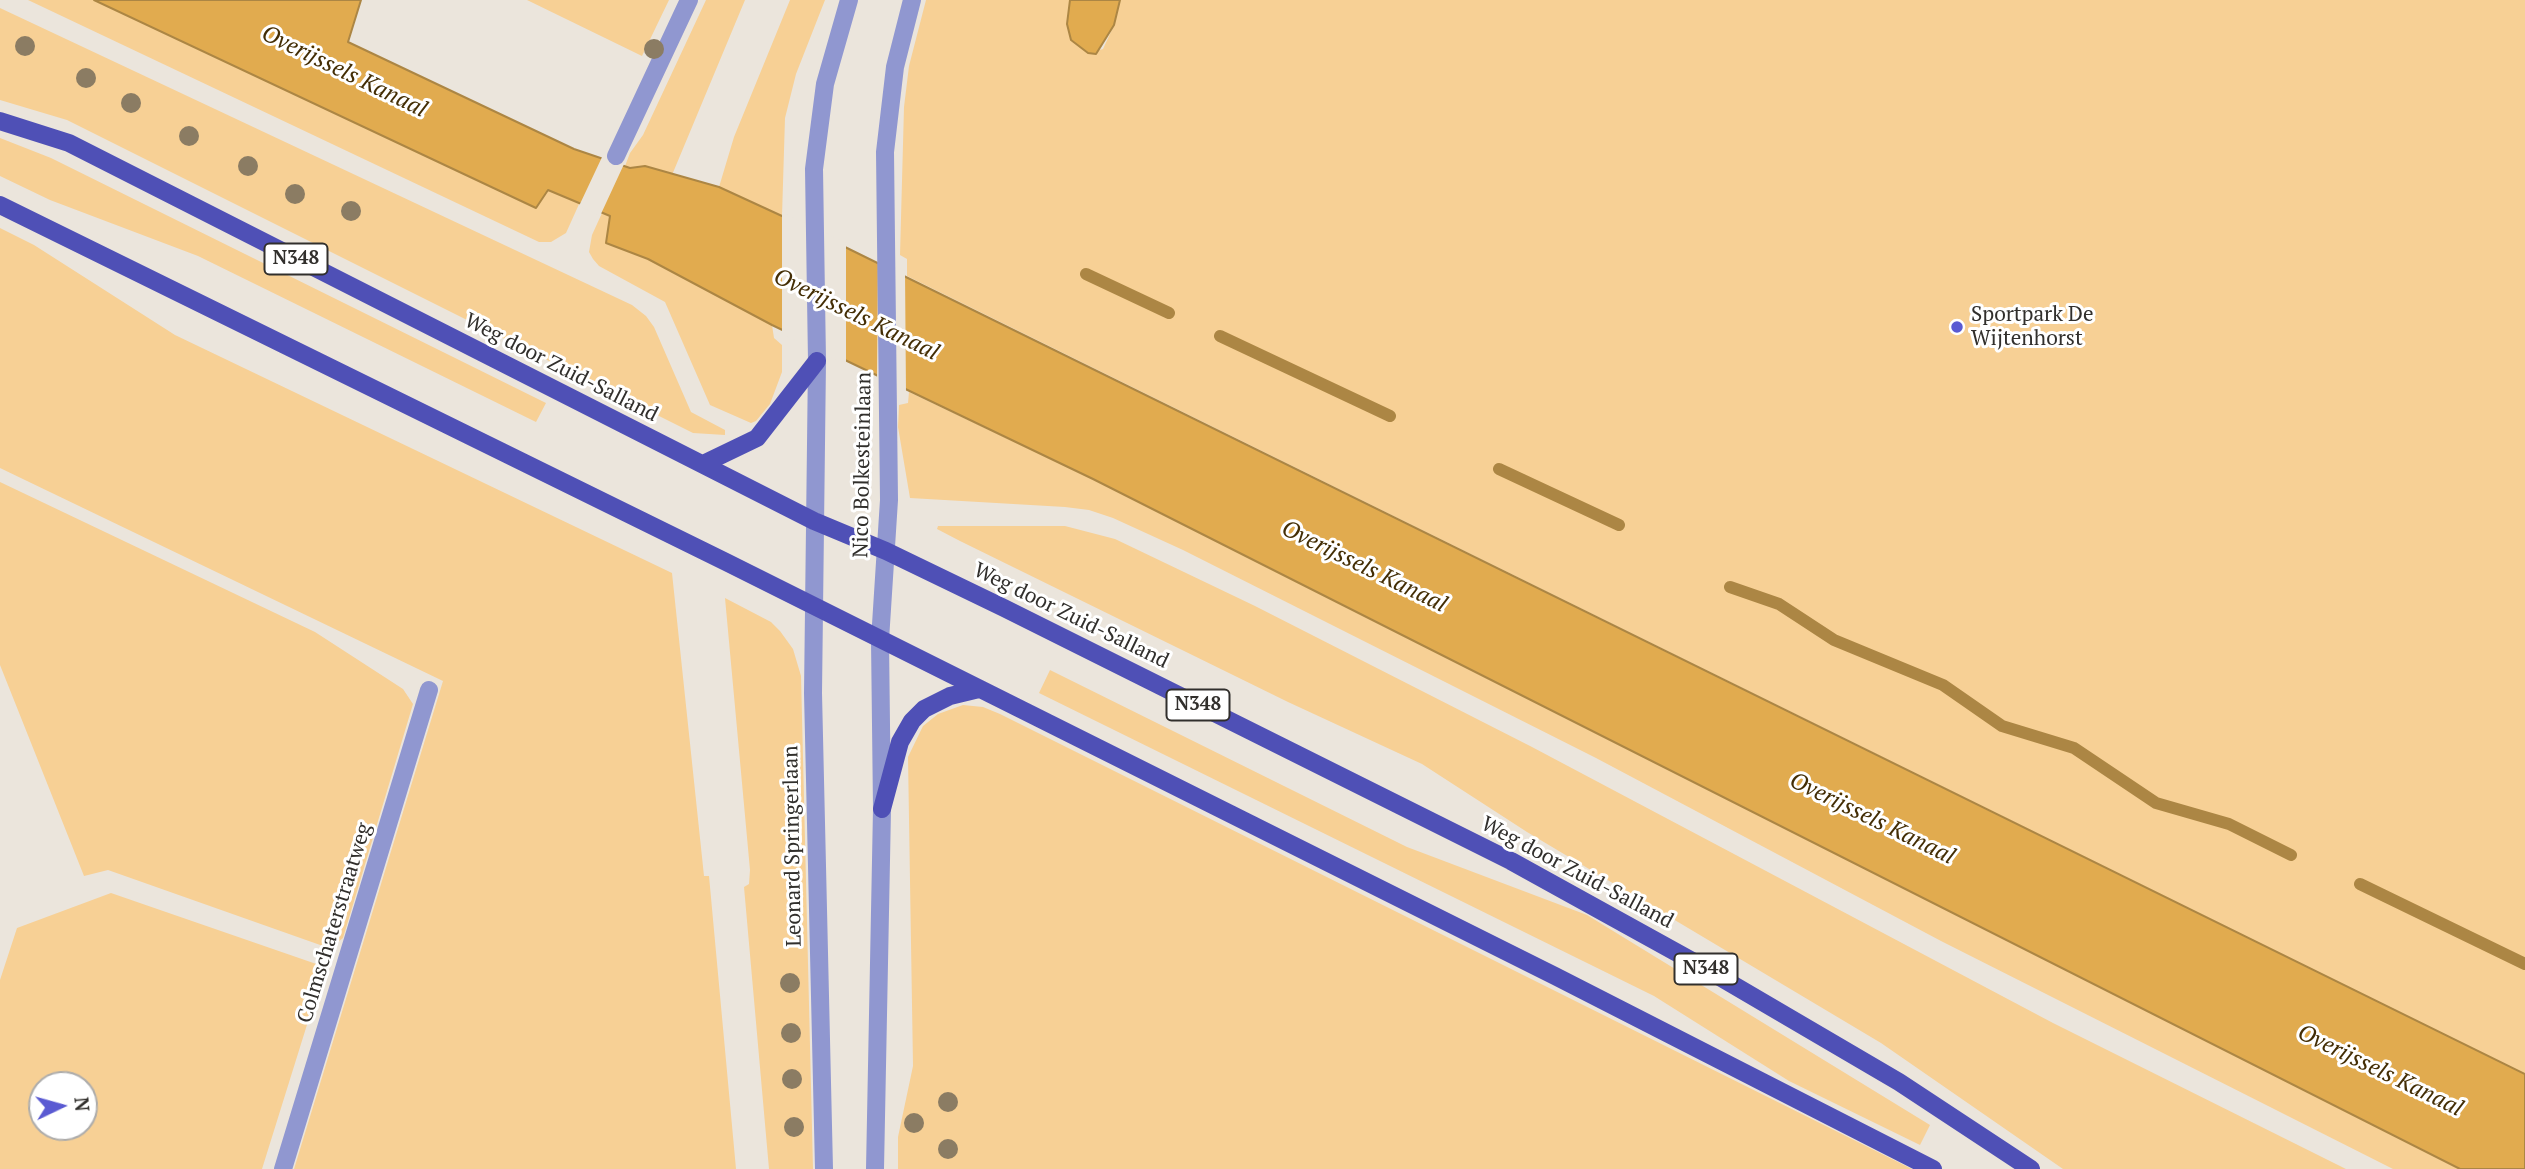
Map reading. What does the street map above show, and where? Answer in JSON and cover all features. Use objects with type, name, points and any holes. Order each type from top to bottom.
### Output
[{"type":"main road","name":"Weg door Zuid-Salland","points":[[0,121],[69,143],[814,521],[886,551],[1511,861],[1899,1082],[2031,1169]]},
{"type":"main road","points":[[0,205],[814,606],[1933,1169]]},
{"type":"main road","points":[[703,464],[757,438],[817,361]]},
{"type":"main road","points":[[882,809],[900,741],[912,721],[924,709],[941,700],[979,689]]},
{"type":"street","points":[[616,156],[689,0]]},
{"type":"street","points":[[814,521],[817,361],[814,169],[825,84],[849,0]]},
{"type":"street","name":"Nico Bolkesteinlaan","points":[[880,640],[889,499],[885,152],[895,67],[912,0]]},
{"type":"street","name":"Leonard Springerlaan","points":[[814,521],[813,693],[824,1169]]},
{"type":"street","points":[[874,1169],[882,809],[880,640]]},
{"type":"street","name":"Colmschaterstraatweg","points":[[283,1169],[429,691]]},
{"type":"shaded area","points":[[28,0],[94,0],[535,208],[548,190],[580,202],[566,233],[551,242],[539,242]]},
{"type":"shaded area","points":[[527,0],[669,0],[642,56]]},
{"type":"shaded area","points":[[706,0],[745,0],[672,175],[645,166],[625,166],[630,153],[643,135]]},
{"type":"shaded area","points":[[790,0],[825,0],[796,74],[785,118],[782,216],[719,187],[734,137]]},
{"type":"shaded area","name":"Sportpark De Wijtenhorst","points":[[926,0],[1070,0],[1067,24],[1071,40],[1088,53],[1103,49],[1114,25],[1120,0],[2525,0],[2525,1074],[907,276],[907,259],[900,255],[904,107],[909,66]]},
{"type":"shaded area","points":[[0,8],[632,305],[646,316],[654,327],[691,412],[725,430],[725,435],[693,433],[67,120],[0,100]]},
{"type":"shaded area","points":[[0,138],[51,158],[546,403],[536,422],[198,256],[50,200],[0,176]]},
{"type":"shaded area","points":[[602,213],[610,216],[606,243],[648,259],[772,325],[774,338],[782,345],[782,372],[770,404],[756,421],[751,423],[710,405],[665,302],[599,266],[593,259],[589,252],[592,235]]},
{"type":"shaded area","points":[[0,228],[34,245],[175,335],[672,573],[704,876],[709,876],[736,1169],[294,1169],[443,681],[0,468]]},
{"type":"shaded area","points":[[909,392],[1093,479],[2460,1169],[2393,1169],[1941,941],[1596,758],[1183,550],[1113,518],[1089,510],[1065,507],[910,498],[898,427],[899,405],[908,403]]},
{"type":"shaded area","points":[[0,482],[315,632],[403,689],[413,704],[343,938],[338,942],[323,946],[108,870],[84,876],[0,665]]},
{"type":"shaded area","points":[[938,526],[1065,526],[1115,539],[1255,606],[1532,747],[2053,1023],[2346,1169],[2063,1169],[1881,1043],[1527,832],[1422,764],[1288,702],[960,541],[937,529]]},
{"type":"shaded area","points":[[725,598],[771,622],[780,631],[793,649],[801,676],[813,1169],[769,1169],[744,887],[749,884],[750,870]]},
{"type":"shaded area","points":[[1050,670],[1407,847],[1587,915],[1930,1125],[1920,1145],[1789,1081],[1654,996],[1039,693]]},
{"type":"shaded area","points":[[963,705],[983,707],[1000,714],[1912,1169],[898,1169],[898,1137],[913,1066],[908,757],[923,726],[938,714]]},
{"type":"shaded area","points":[[111,893],[325,967],[262,1169],[0,1169],[0,980],[17,928]]},
{"type":"water","name":"Overijssels Kanaal","points":[[94,0],[361,0],[348,42],[574,149],[630,168],[645,166],[719,187],[782,216],[2525,1074],[2525,1169],[2460,1169],[1093,479],[772,325],[648,259],[606,243],[610,216],[548,190],[536,208]]},
{"type":"water","points":[[1070,0],[1120,0],[1114,25],[1096,54],[1088,53],[1071,40],[1067,24]]},
{"type":"pier","points":[[603,155],[625,162],[600,216],[579,206]]},
{"type":"pier","points":[[782,212],[846,243],[846,365],[782,334]]},
{"type":"pier","points":[[878,258],[905,271],[906,394],[877,380]]},
{"type":"waterway","points":[[1086,274],[1169,313]]},
{"type":"waterway","points":[[1220,336],[1390,416]]},
{"type":"waterway","points":[[1499,469],[1619,525]]},
{"type":"waterway","points":[[1730,587],[1779,604],[1834,640],[1943,685],[2002,726],[2074,748],[2156,803],[2229,824],[2291,855]]},
{"type":"waterway","points":[[2360,884],[2525,964]]},
{"type":"place","name":"Sportpark De Wijtenhorst","points":[[1957,327]]}]
